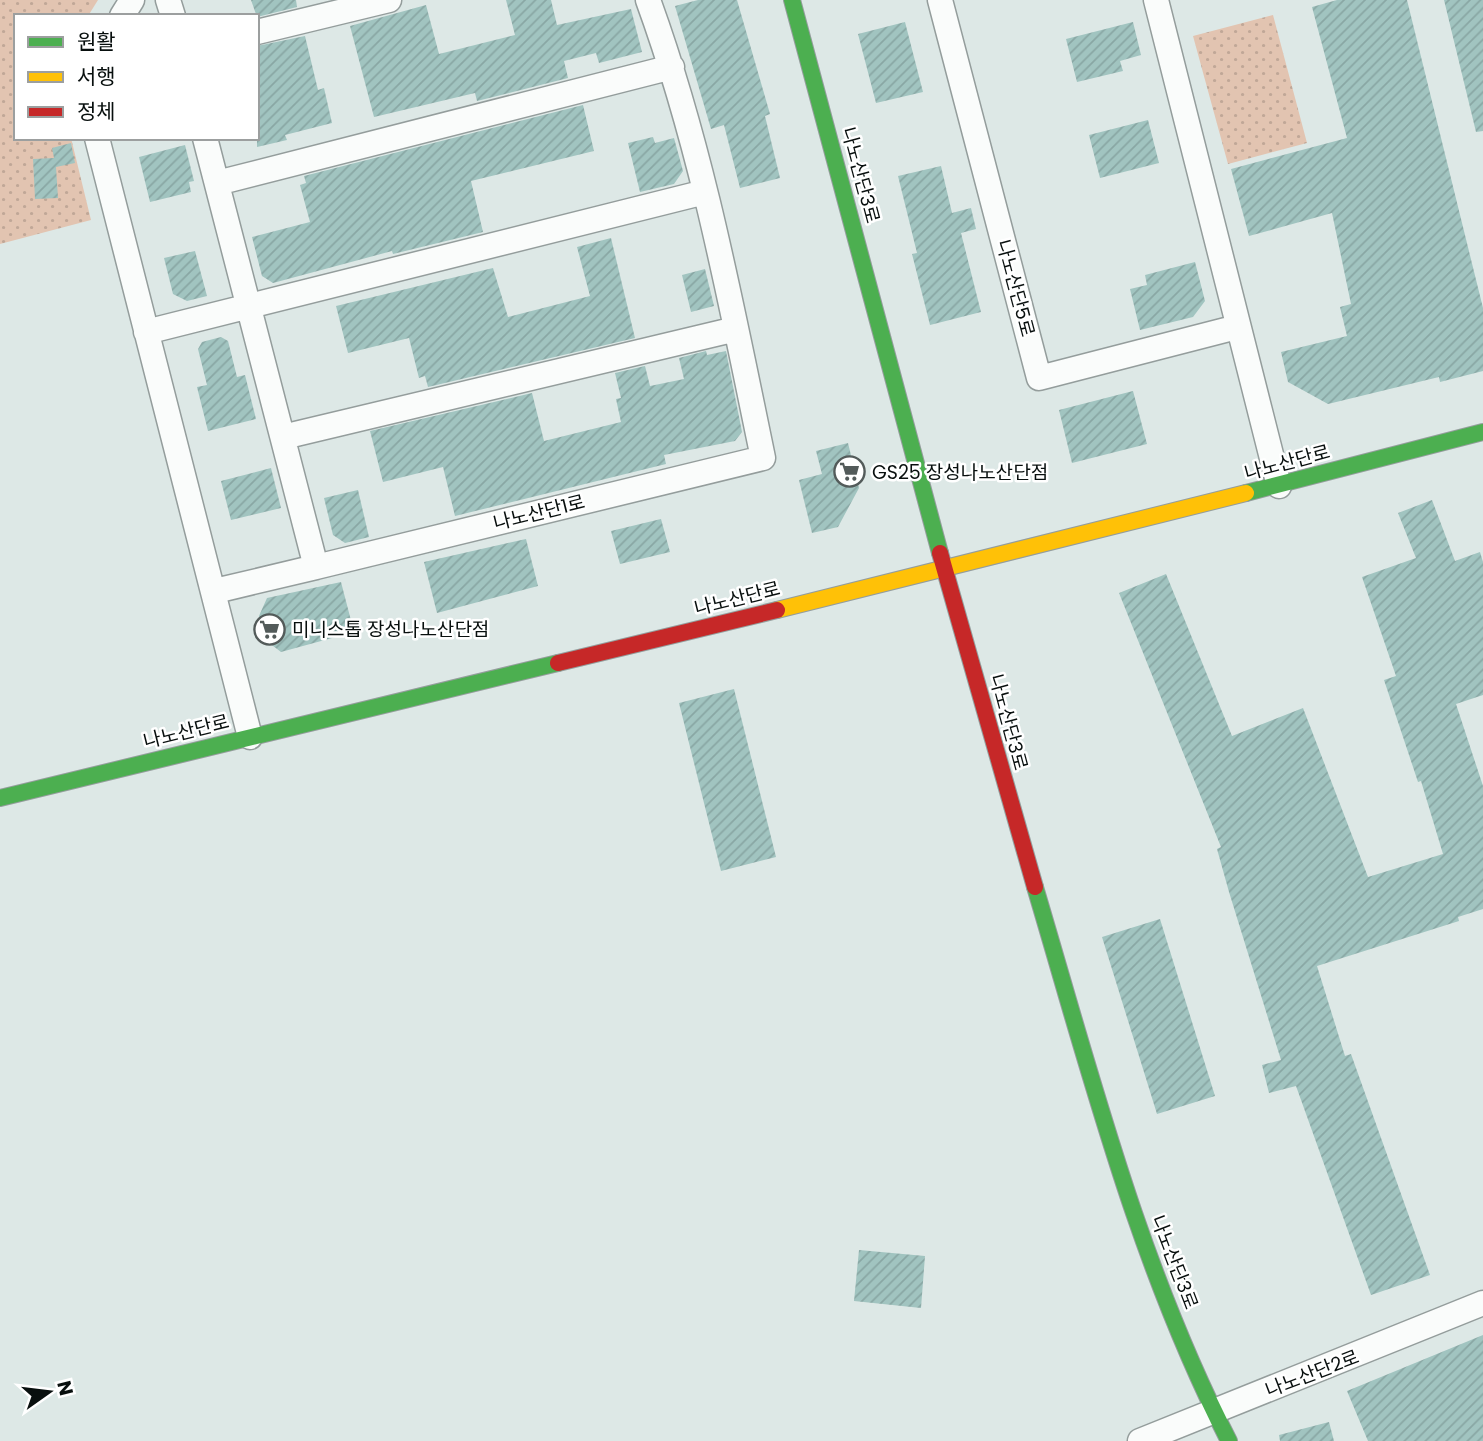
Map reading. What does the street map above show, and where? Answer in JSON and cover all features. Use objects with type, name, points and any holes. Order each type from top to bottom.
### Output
[{"type":"street","points":[[259,32],[388,0]]},
{"type":"street","name":"나노산단1로","points":[[316,567],[763,458],[705,192],[672,66],[648,0]]},
{"type":"street","name":"나노산단3로","points":[[792,0],[1026,862],[1144,1247],[1212,1411],[1229,1441]]},
{"type":"street","name":"나노산단5로","points":[[940,0],[1039,378],[1237,327]]},
{"type":"street","points":[[1156,0],[1279,486]]},
{"type":"street","points":[[217,183],[672,66]]},
{"type":"street","points":[[98,140],[215,591],[250,737]]},
{"type":"street","points":[[206,140],[316,567],[215,591]]},
{"type":"street","points":[[146,332],[705,192]]},
{"type":"street","points":[[282,437],[736,328]]},
{"type":"street","name":"나노산단로","points":[[0,798],[946,569],[1483,432]]},
{"type":"street","name":"나노산단2로","points":[[1140,1441],[1483,1303]]},
{"type":"shaded area","points":[[0,0],[98,0],[89,14],[14,14],[14,140],[71,140],[91,220],[0,244]]},
{"type":"shaded area","points":[[1273,15],[1307,143],[1228,164],[1193,36]]},
{"type":"building","points":[[251,0],[296,0],[297,7],[259,16]]},
{"type":"building","points":[[506,0],[551,0],[557,25],[631,9],[642,52],[599,63],[596,53],[564,61],[568,78],[477,101],[475,93],[374,117],[350,26],[426,5],[439,54],[515,35]]},
{"type":"building","points":[[698,0],[737,0],[770,114],[765,116],[780,178],[740,188],[724,125],[711,129],[675,6]]},
{"type":"building","points":[[1337,0],[1407,0],[1483,308],[1483,371],[1440,382],[1439,377],[1328,404],[1288,382],[1281,352],[1347,336],[1340,307],[1351,304],[1332,213],[1249,236],[1231,169],[1347,138],[1312,7]]},
{"type":"building","points":[[1444,0],[1483,0],[1483,131],[1476,132]]},
{"type":"building","points":[[905,22],[923,92],[876,103],[858,34]]},
{"type":"building","points":[[1133,22],[1141,55],[1120,61],[1123,71],[1077,82],[1066,39]]},
{"type":"building","points":[[305,36],[318,90],[324,88],[332,123],[285,135],[287,140],[257,147],[259,46]]},
{"type":"building","points":[[583,105],[594,151],[471,181],[483,232],[393,254],[392,251],[273,283],[262,276],[252,237],[310,222],[300,185],[306,183],[304,176]]},
{"type":"building","points":[[1148,120],[1159,163],[1100,178],[1089,135]]},
{"type":"building","points":[[653,137],[655,143],[674,138],[683,171],[674,184],[640,192],[628,143]]},
{"type":"building","points":[[71,143],[75,163],[56,167],[58,198],[35,199],[33,159],[54,158],[52,148]]},
{"type":"building","points":[[185,145],[194,181],[189,182],[191,192],[150,202],[139,157]]},
{"type":"building","points":[[941,166],[952,213],[971,208],[976,229],[961,233],[981,312],[930,325],[912,254],[917,253],[898,176]]},
{"type":"building","points":[[611,238],[635,338],[428,387],[425,376],[419,378],[409,338],[348,353],[336,306],[493,268],[508,317],[590,296],[577,247]]},
{"type":"building","points":[[195,251],[207,296],[187,301],[173,294],[164,258]]},
{"type":"building","points":[[1195,262],[1205,301],[1193,317],[1140,330],[1130,289],[1147,285],[1145,275]]},
{"type":"building","points":[[705,269],[714,306],[691,312],[682,275]]},
{"type":"building","points":[[221,337],[228,341],[237,377],[245,375],[256,419],[208,431],[197,387],[207,385],[198,349],[202,342]]},
{"type":"building","points":[[706,351],[707,355],[726,351],[742,432],[735,441],[664,455],[666,464],[455,516],[443,467],[383,482],[370,431],[532,393],[544,441],[621,422],[616,399],[621,398],[615,373],[645,366],[650,386],[684,379],[679,358]]},
{"type":"building","points":[[1133,391],[1147,444],[1072,463],[1059,410]]},
{"type":"building","points":[[848,443],[859,488],[838,527],[812,533],[799,480],[822,474],[816,451]]},
{"type":"building","points":[[271,468],[281,508],[231,520],[221,481]]},
{"type":"building","points":[[358,490],[369,537],[345,543],[333,535],[324,498]]},
{"type":"building","points":[[1432,500],[1455,561],[1480,552],[1483,562],[1483,695],[1456,704],[1483,786],[1483,909],[1458,917],[1459,921],[1317,966],[1345,1056],[1351,1054],[1430,1275],[1371,1295],[1296,1086],[1269,1093],[1262,1065],[1281,1060],[1229,892],[1217,849],[1221,847],[1119,593],[1166,574],[1232,736],[1303,708],[1368,877],[1443,854],[1421,781],[1418,782],[1384,680],[1396,676],[1362,577],[1416,558],[1398,513]]},
{"type":"building","points":[[661,519],[670,552],[620,564],[611,531]]},
{"type":"building","points":[[526,539],[538,586],[437,613],[424,562]]},
{"type":"building","points":[[341,582],[354,632],[281,652],[264,639],[259,616],[267,598]]},
{"type":"building","points":[[734,689],[776,857],[721,871],[679,703]]},
{"type":"building","points":[[1160,919],[1215,1096],[1157,1114],[1102,937]]},
{"type":"building","points":[[859,1250],[925,1256],[921,1308],[854,1301]]},
{"type":"building","points":[[1483,1335],[1483,1441],[1368,1441],[1347,1391]]},
{"type":"building","points":[[1329,1422],[1334,1441],[1280,1441],[1279,1435]]},
{"type":"traffic: fast","points":[[792,0],[940,553]]},
{"type":"traffic: fast","points":[[1246,493],[1483,432]]},
{"type":"traffic: fast","points":[[0,798],[558,663]]},
{"type":"traffic: fast","points":[[1035,887],[1097,1099],[1143,1238],[1197,1375],[1229,1441]]},
{"type":"traffic: slow","points":[[777,610],[1246,493]]},
{"type":"traffic: jam","points":[[940,553],[1035,887]]},
{"type":"traffic: jam","points":[[558,663],[777,610]]},
{"type":"place","name":"GS25 장성나노산단점","points":[[849,472]]},
{"type":"place","name":"미니스톱 장성나노산단점","points":[[269,629]]}]
